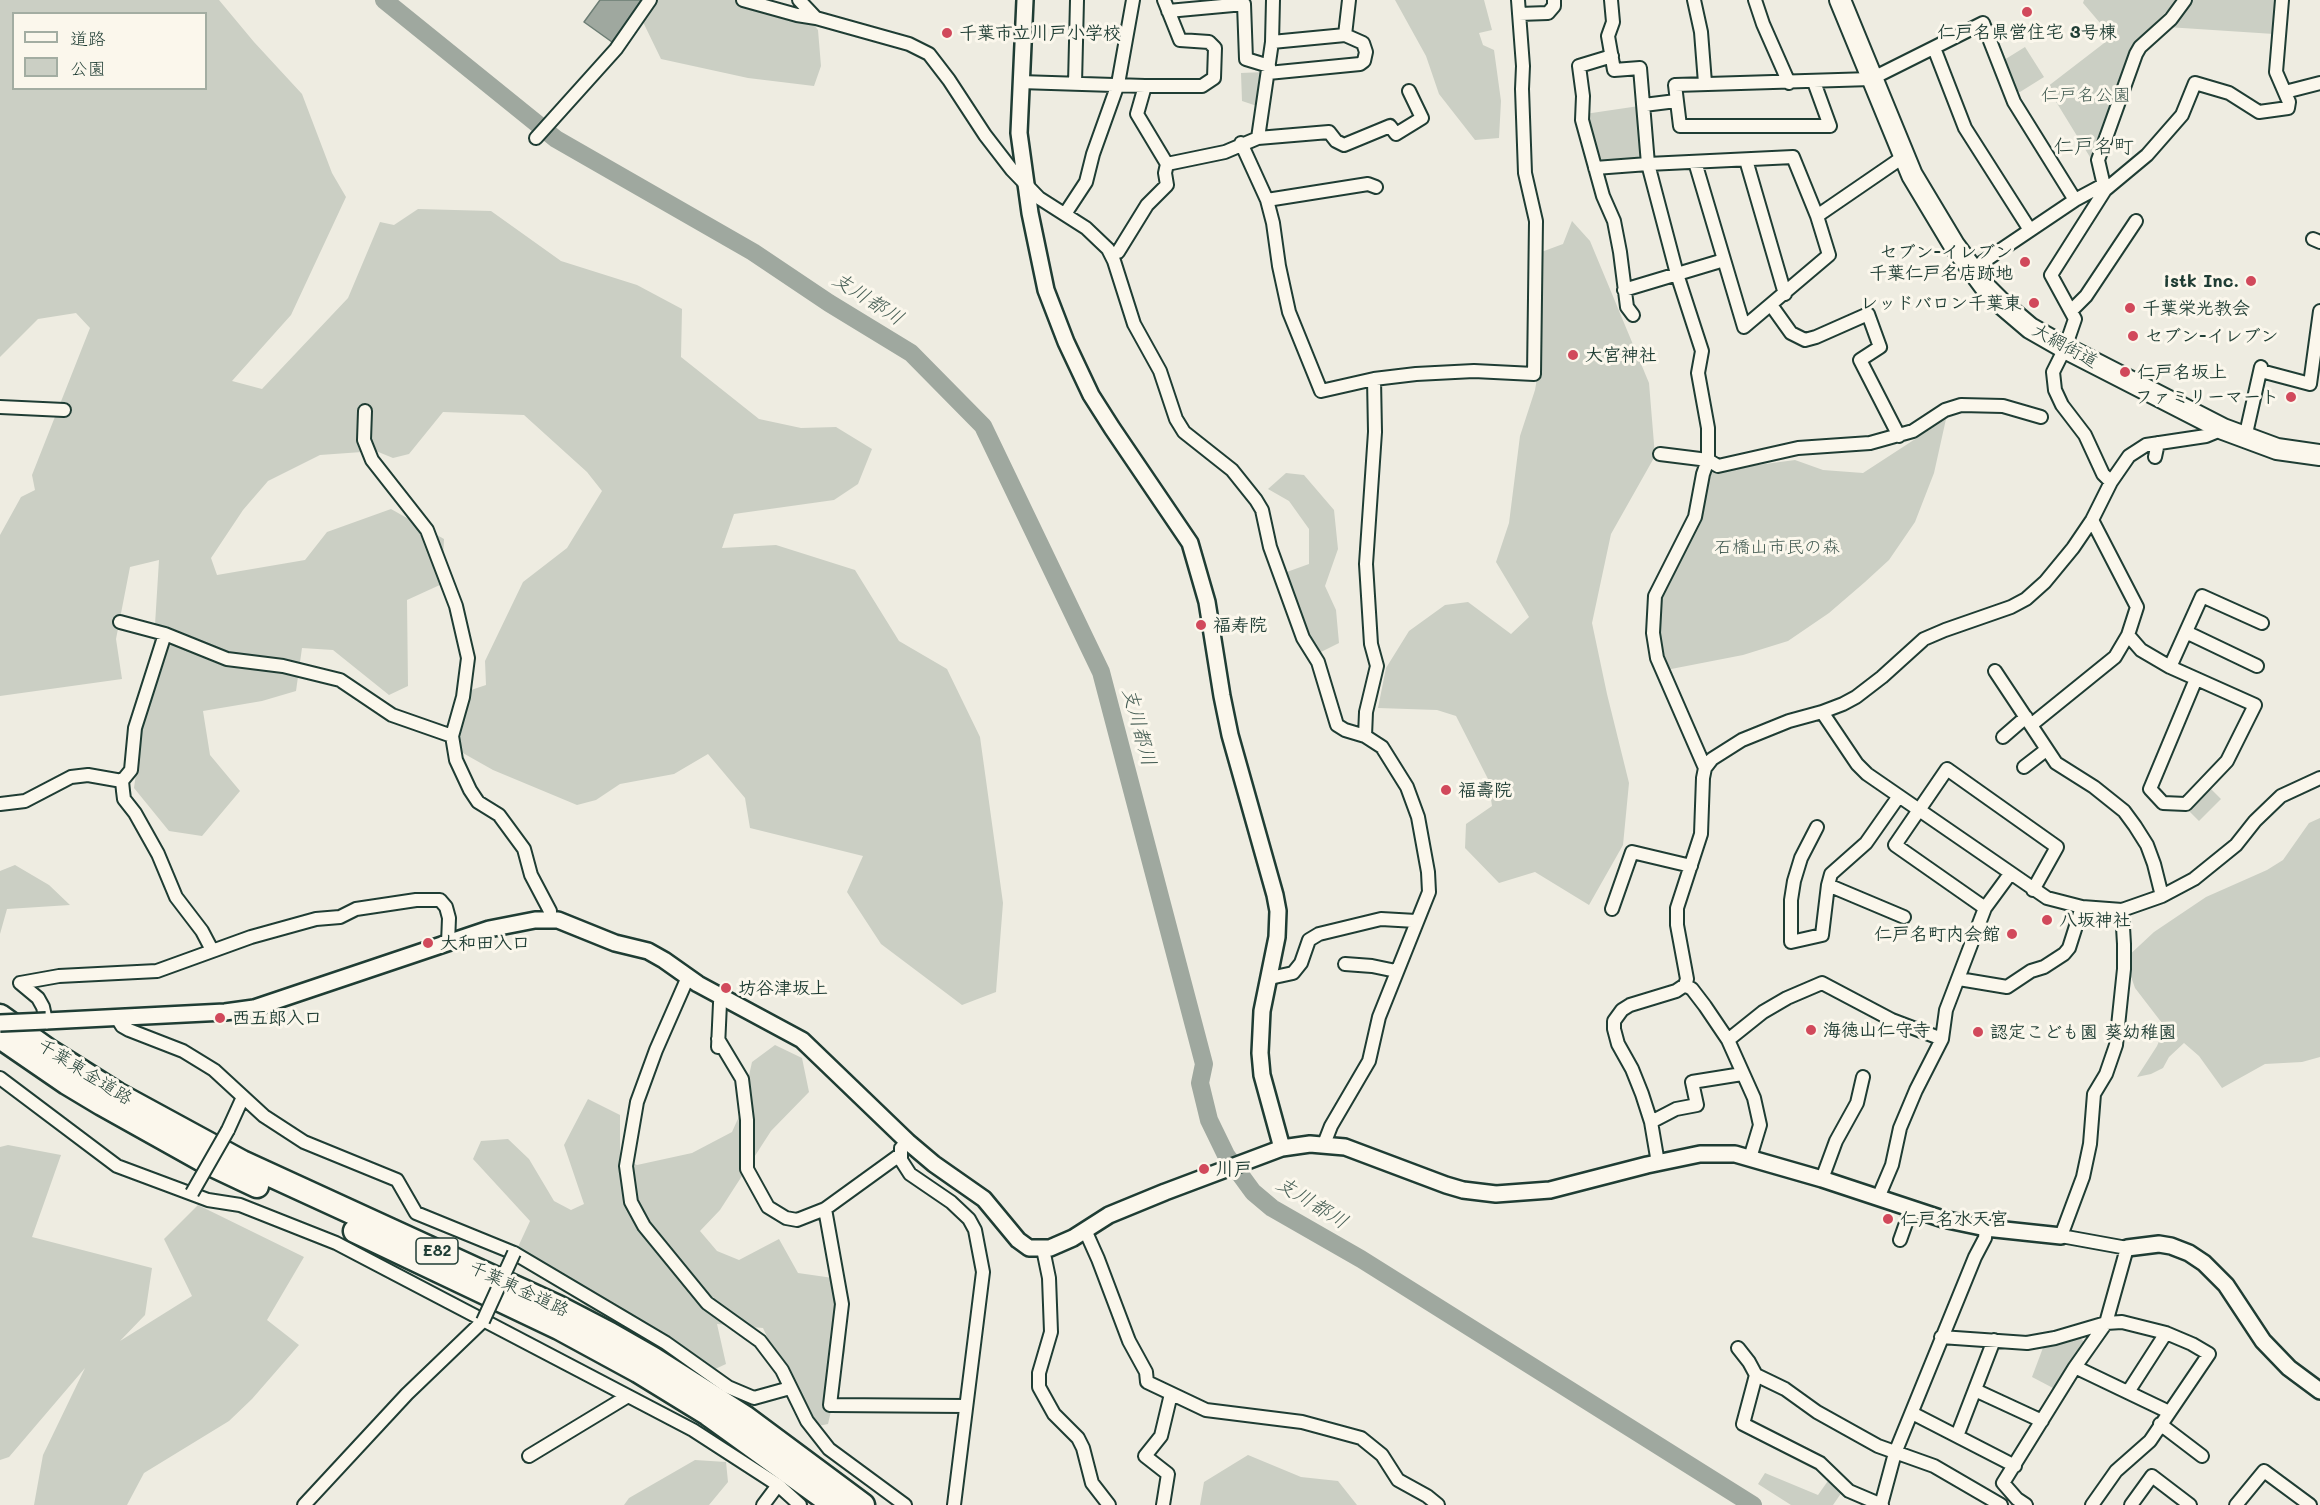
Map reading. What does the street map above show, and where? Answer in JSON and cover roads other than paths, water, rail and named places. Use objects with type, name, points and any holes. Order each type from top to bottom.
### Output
[{"type":"highway","name":"千葉東金道路","points":[[0,1016],[49,1051],[117,1094],[242,1162],[558,1306],[610,1334],[746,1418],[863,1505]]},
{"type":"highway","name":"千葉東金道路","points":[[3,1040],[85,1094],[204,1161],[471,1285],[607,1353],[708,1414],[834,1505]]},
{"type":"main road","name":"大網街道","points":[[1840,0],[1903,156],[1935,215],[1971,270],[2016,318],[2065,348],[2223,429],[2277,449],[2320,455]]},
{"type":"street","points":[[536,138],[616,49],[650,0]]},
{"type":"street","points":[[743,0],[909,44],[929,54],[949,80],[984,135],[1026,185],[1039,198],[1086,228],[1108,249],[1134,324],[1160,371],[1176,419],[1184,432],[1232,470],[1262,510],[1270,547],[1300,629],[1318,662],[1337,725],[1365,736],[1382,747],[1407,787],[1418,817],[1429,879],[1429,892],[1379,1017],[1369,1061],[1331,1126],[1324,1144]]},
{"type":"street","points":[[799,0],[816,18]]},
{"type":"street","points":[[1026,0],[1018,133],[1044,280],[1055,315],[1077,368],[1112,428],[1182,528],[1196,559],[1207,602],[1228,725],[1275,895],[1278,925],[1270,978],[1262,1011],[1260,1053],[1262,1075],[1282,1148]]},
{"type":"street","points":[[1075,84],[1077,0]]},
{"type":"street","points":[[1065,214],[1086,182],[1093,153],[1118,84],[1133,0]]},
{"type":"street","points":[[1258,138],[1269,70],[1273,0]]},
{"type":"street","points":[[1345,35],[1349,0]]},
{"type":"street","points":[[1241,144],[1266,200],[1273,223],[1289,312],[1321,391],[1374,379],[1416,374],[1474,371],[1534,374],[1536,221],[1525,173],[1523,66],[1518,0]]},
{"type":"street","points":[[1519,14],[1548,13],[1554,6],[1554,0]]},
{"type":"street","points":[[1611,0],[1613,22],[1608,36],[1614,70],[1640,68],[1648,164],[1677,274],[1702,351],[1698,373],[1708,428],[1708,460],[1695,517],[1655,596],[1653,633],[1657,658],[1705,768]]},
{"type":"street","points":[[1694,0],[1701,32],[1705,83]]},
{"type":"street","points":[[1755,0],[1789,83]]},
{"type":"street","points":[[2111,482],[2103,474],[2085,435],[2062,405],[2055,390],[2053,372],[2065,348],[2075,319],[2051,275],[2104,188],[2098,160],[2136,54],[2140,47],[2171,20],[2186,0]]},
{"type":"street","points":[[1971,270],[2075,200],[2104,188],[2147,155],[2182,115],[2195,83],[2229,93],[2259,112],[2288,108],[2289,102],[2276,72],[2282,0]]},
{"type":"street","points":[[1020,82],[1202,86],[1214,78],[1215,48],[1209,42],[1180,40],[1166,6],[1244,4],[1246,59],[1269,70],[1360,64],[1364,61],[1366,52],[1363,43],[1345,35],[1272,42]]},
{"type":"street","points":[[1814,82],[1830,126],[1680,126],[1675,85],[1871,79],[1983,23],[2014,102],[2075,200]]},
{"type":"street","points":[[1934,48],[1965,128],[2030,230]]},
{"type":"street","points":[[1612,57],[1579,66],[1582,87],[1582,120],[1595,168],[1614,221],[1627,307],[1633,315]]},
{"type":"street","points":[[2285,92],[2320,83]]},
{"type":"street","points":[[1118,252],[1147,205],[1167,185],[1165,173],[1167,164],[1137,114],[1145,86]]},
{"type":"street","points":[[1167,164],[1225,152],[1258,138],[1329,132],[1336,141],[1344,145],[1390,126],[1396,134],[1422,118],[1408,92]]},
{"type":"street","points":[[1644,105],[1676,101]]},
{"type":"street","points":[[1817,216],[1903,156]]},
{"type":"street","points":[[1595,168],[1648,164],[1793,157],[1830,255],[1744,327],[1695,162]]},
{"type":"street","points":[[1746,160],[1785,294]]},
{"type":"street","points":[[1266,200],[1368,184],[1376,186]]},
{"type":"street","points":[[2072,310],[2086,297],[2136,221]]},
{"type":"street","points":[[1624,290],[1724,260]]},
{"type":"street","points":[[1771,305],[1791,333],[1805,340],[1868,314],[1880,347],[1860,360],[1899,436]]},
{"type":"street","points":[[2245,438],[2261,369],[2310,384],[2320,311]]},
{"type":"street","points":[[1365,736],[1366,712],[1377,666],[1371,644],[1366,564],[1375,432],[1374,379]]},
{"type":"street","points":[[1660,454],[1708,460],[1718,466],[1798,448],[1870,443],[1913,431],[1945,410],[1961,405],[2003,406],[2041,417]]},
{"type":"street","points":[[0,407],[64,410]]},
{"type":"street","points":[[365,411],[364,441],[372,460],[428,530],[456,606],[468,658],[463,697],[452,736],[456,760],[478,802],[499,814],[524,849],[531,875],[550,911],[550,920]]},
{"type":"street","points":[[1658,1163],[1651,1122],[1632,1069],[1618,1044],[1614,1021],[1622,1010],[1630,1005],[1676,991],[1685,984],[1688,974],[1676,916],[1701,834],[1705,768],[1725,749],[1742,740],[1789,721],[1822,712],[1856,697],[1924,639],[2011,607],[2026,599],[2045,582],[2092,520],[2111,482],[2129,456],[2146,445],[2206,436],[2223,429]]},
{"type":"street","points":[[2155,457],[2158,443]]},
{"type":"street","points":[[2003,737],[2115,657],[2128,635],[2138,607],[2092,520]]},
{"type":"street","points":[[2170,667],[2202,596],[2262,623]]},
{"type":"street","points":[[120,622],[165,634],[227,659],[283,666],[340,680],[392,714],[452,736]]},
{"type":"street","points":[[2186,632],[2257,666]]},
{"type":"street","points":[[165,634],[135,728],[130,770],[122,781],[124,799],[135,813],[158,854],[176,897],[202,931],[212,950]]},
{"type":"street","points":[[2128,635],[2141,650],[2170,667],[2255,705],[2227,761],[2186,804],[2163,803],[2150,789],[2196,679]]},
{"type":"street","points":[[1995,671],[2056,763],[2094,787],[2124,811],[2147,845],[2162,896]]},
{"type":"street","points":[[1822,712],[1857,764],[1867,774],[2033,890],[2047,898],[2082,907],[2122,910],[2162,896],[2194,879],[2216,863],[2281,796],[2320,778]]},
{"type":"street","points":[[2024,768],[2046,750]]},
{"type":"street","points":[[1985,908],[1895,845],[1947,769],[2057,847],[2033,890]]},
{"type":"street","points":[[0,804],[25,801],[71,777],[88,775],[122,781]]},
{"type":"street","points":[[1817,827],[1801,858],[1794,881],[1791,900],[1791,942],[1822,935],[1831,874],[1866,843],[1899,795]]},
{"type":"street","points":[[1612,909],[1632,852],[1691,866]]},
{"type":"street","points":[[1878,1198],[1892,1166],[1903,1122],[1942,1039],[1946,1010],[1985,908],[2010,874]]},
{"type":"street","points":[[1828,885],[1904,918]]},
{"type":"street","points":[[46,1021],[43,1006],[38,998],[20,983],[59,976],[157,971],[251,937],[316,919],[340,917],[356,909],[432,899],[440,900],[446,907],[449,918],[448,943]]},
{"type":"street","points":[[1959,979],[2007,987],[2031,971],[2044,967],[2069,948],[2082,907]]},
{"type":"street","points":[[2061,1236],[2083,1177],[2090,1144],[2094,1094],[2106,1074],[2116,1045],[2124,969],[2122,910]]},
{"type":"street","points":[[1270,978],[1293,973],[1301,963],[1309,940],[1319,934],[1381,919],[1416,921]]},
{"type":"street","points":[[0,1023],[225,1012],[254,1008],[489,929],[535,920],[570,923],[615,943],[648,951],[722,997],[802,1040],[904,1148],[934,1164],[984,1199],[1023,1245],[1043,1249],[1073,1238],[1109,1215],[1259,1156],[1297,1145],[1324,1144],[1345,1147],[1455,1188],[1496,1194],[1550,1190],[1700,1154],[1735,1154],[1822,1179],[1943,1219],[1986,1228],[2061,1236],[2127,1248],[2159,1244],[2189,1253],[2204,1263],[2226,1285],[2263,1341],[2289,1368],[2320,1390]]},
{"type":"street","points":[[1345,964],[1396,971]]},
{"type":"street","points":[[688,977],[656,1050],[637,1102],[626,1166],[631,1202],[644,1226],[707,1303],[760,1341],[782,1370],[807,1420],[829,1449],[905,1505]]},
{"type":"street","points":[[1728,1040],[1763,1012],[1787,998],[1822,983],[1892,1020],[1942,1039]]},
{"type":"street","points":[[1685,984],[1706,1006],[1728,1040],[1754,1098],[1760,1125],[1750,1158]]},
{"type":"street","points":[[722,997],[718,1045],[742,1079],[747,1120],[747,1168],[768,1207],[786,1218],[797,1221],[825,1209],[904,1148]]},
{"type":"street","points":[[117,1018],[122,1026],[129,1030],[183,1051],[214,1070],[264,1116],[304,1142],[397,1180],[416,1213],[514,1253],[666,1343],[728,1387],[754,1398],[790,1388]]},
{"type":"street","points":[[1651,1122],[1676,1109],[1697,1105],[1692,1082],[1742,1074]]},
{"type":"street","points":[[1822,1179],[1836,1141],[1857,1103],[1863,1077]]},
{"type":"street","points":[[0,1078],[117,1166],[208,1200],[240,1205],[336,1243],[693,1430],[778,1485],[800,1505]]},
{"type":"street","points":[[192,1193],[228,1130],[243,1097]]},
{"type":"street","points":[[904,1148],[901,1160],[910,1174],[961,1210],[969,1219],[975,1230],[983,1272],[954,1505]]},
{"type":"street","points":[[825,1209],[842,1304],[830,1405],[965,1406]]},
{"type":"street","points":[[1900,1240],[1911,1209]]},
{"type":"street","points":[[1756,1375],[1743,1424],[1820,1463],[1849,1491],[1881,1505],[1895,1453],[1974,1257],[1985,1238],[1986,1228]]},
{"type":"street","points":[[1085,1230],[1129,1341],[1146,1372],[1147,1382],[1206,1410],[1302,1422],[1361,1438],[1382,1455],[1398,1480],[1427,1496],[1438,1505]]},
{"type":"street","points":[[2026,1505],[2017,1499],[2003,1483],[2075,1366],[2106,1323],[2127,1248]]},
{"type":"street","points":[[1043,1249],[1049,1278],[1052,1332],[1039,1373],[1039,1387],[1054,1414],[1078,1438],[1083,1448],[1092,1483],[1108,1505]]},
{"type":"street","points":[[304,1505],[407,1395],[483,1321],[514,1253]]},
{"type":"street","points":[[1941,1337],[2027,1343],[2055,1338],[2106,1323],[2122,1322],[2166,1333],[2209,1354],[2150,1441],[2116,1471],[2092,1505]]},
{"type":"street","points":[[2128,1392],[2166,1333]]},
{"type":"street","points":[[1957,1436],[1994,1340]]},
{"type":"street","points":[[1738,1348],[1756,1375],[1785,1389],[1817,1412],[1868,1441],[1934,1466],[2001,1505]]},
{"type":"street","points":[[2075,1366],[2169,1412]]},
{"type":"street","points":[[1975,1390],[2042,1421]]},
{"type":"street","points":[[1163,1505],[1168,1474],[1145,1456],[1161,1436],[1171,1394]]},
{"type":"street","points":[[528,1456],[628,1396]]},
{"type":"street","points":[[1912,1413],[2014,1466]]},
{"type":"street","points":[[2160,1424],[2202,1456]]},
{"type":"street","points":[[2236,1505],[2264,1471],[2310,1505]]},
{"type":"street","points":[[2131,1505],[2152,1476],[2190,1505]]},
{"type":"street","points":[[763,1505],[778,1485]]},
{"type":"waterway","name":"支川都川","points":[[384,0],[556,139],[753,252],[829,303],[911,353],[983,426],[1101,672],[1204,1064],[1200,1083],[1209,1120],[1226,1155],[1253,1192],[1272,1208],[1361,1259],[1753,1505]]},
{"type":"place","name":"仁戸名県営住宅 3号棟","points":[[2027,12]]},
{"type":"place","name":"千葉市立川戸小学校","points":[[947,33]]},
{"type":"place","name":"セブン-イレブン 千葉仁戸名店跡地","points":[[2025,262]]},
{"type":"place","name":"istk Inc.","points":[[2251,281]]},
{"type":"place","name":"レッドバロン千葉東","points":[[2034,303]]},
{"type":"place","name":"千葉栄光教会","points":[[2130,308]]},
{"type":"place","name":"セブン-イレブン","points":[[2133,336]]},
{"type":"place","name":"大宮神社","points":[[1573,355]]},
{"type":"place","name":"仁戸名坂上","points":[[2125,372]]},
{"type":"place","name":"ファミリーマート","points":[[2291,397]]},
{"type":"place","name":"福寿院","points":[[1201,625]]},
{"type":"place","name":"福壽院","points":[[1446,790]]},
{"type":"place","name":"八坂神社","points":[[2047,920]]},
{"type":"place","name":"仁戸名町内会館","points":[[2012,934]]},
{"type":"place","name":"大和田入口","points":[[428,943]]},
{"type":"place","name":"坊谷津坂上","points":[[726,988]]},
{"type":"place","name":"西五郎入口","points":[[220,1018]]},
{"type":"place","name":"海徳山仁守寺","points":[[1811,1030]]},
{"type":"place","name":"認定こども園 葵幼稚園","points":[[1978,1032]]},
{"type":"place","name":"川戸","points":[[1204,1169]]},
{"type":"place","name":"仁戸名水天宮","points":[[1888,1219]]},
{"type":"district","name":"仁戸名町","points":[[2094,147]]},
{"type":"park label","name":"仁戸名公園","points":[[2086,95]]},
{"type":"park label","name":"石橋山市民の森","points":[[1777,547]]}]
